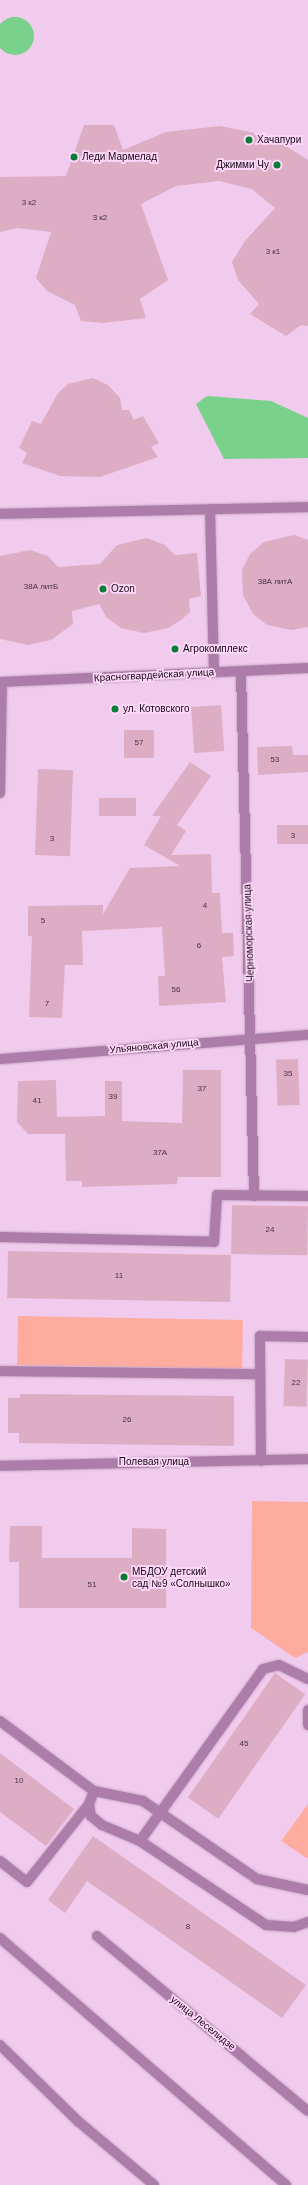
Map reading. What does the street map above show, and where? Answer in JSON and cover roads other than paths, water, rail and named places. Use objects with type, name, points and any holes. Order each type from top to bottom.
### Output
[{"type":"street","points":[[0,514],[308,508]]},
{"type":"street","points":[[210,509],[214,672]]},
{"type":"street","name":"Красногвардейская улица","points":[[1,682],[308,668]]},
{"type":"street","name":"Черноморская улица","points":[[241,671],[252,1038],[254,1196]]},
{"type":"street","points":[[0,793],[1,682]]},
{"type":"street","name":"Ульяновская улица","points":[[0,1059],[252,1038],[308,1035]]},
{"type":"street","points":[[0,1237],[214,1242],[217,1194],[308,1196]]},
{"type":"street","points":[[262,1461],[260,1336],[308,1337]]},
{"type":"street","points":[[0,1371],[260,1374]]},
{"type":"street","name":"Полевая улица","points":[[0,1466],[308,1459]]},
{"type":"street","points":[[140,1842],[262,1669],[279,1665],[308,1679]]},
{"type":"street","points":[[308,1710],[308,1725]]},
{"type":"street","points":[[0,1721],[94,1791],[143,1801],[257,1879],[308,1890]]},
{"type":"street","points":[[0,1861],[27,1882],[89,1804],[94,1791]]},
{"type":"street","points":[[89,1804],[91,1816],[102,1825],[140,1842],[266,1925],[294,1927],[308,1922]]},
{"type":"street","name":"улица Леселидзе","points":[[97,1936],[308,2111]]},
{"type":"street","points":[[0,1938],[286,2185]]},
{"type":"street","points":[[0,2045],[79,2122],[154,2185]]},
{"type":"place","name":"Хачапури","points":[[249,140]]},
{"type":"place","name":"Леди Мармелад","points":[[74,157]]},
{"type":"place","name":"Джимми Чу","points":[[277,165]]},
{"type":"place","name":"Ozon","points":[[103,589]]},
{"type":"place","name":"Агрокомплекс","points":[[175,649]]},
{"type":"place","name":"ул. Котовского","points":[[115,709]]},
{"type":"place","name":"МБДОУ детский сад №9 «Солнышко»","points":[[124,1577]]}]
